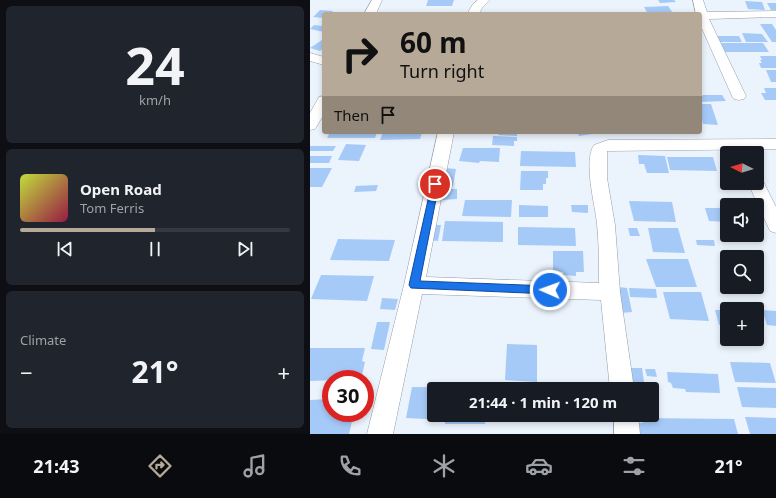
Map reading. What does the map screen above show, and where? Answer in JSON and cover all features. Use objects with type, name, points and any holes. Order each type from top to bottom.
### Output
[{"type":"street","points":[[371,12],[377,0]]},
{"type":"street","points":[[698,0],[701,12]]},
{"type":"street","points":[[474,12],[478,1]]},
{"type":"street","points":[[739,96],[702,16],[776,14]]},
{"type":"street","points":[[310,57],[322,60]]},
{"type":"street","points":[[310,126],[322,104]]},
{"type":"street","points":[[380,434],[414,285],[446,134]]},
{"type":"street","points":[[753,146],[776,144]]},
{"type":"street","points":[[621,382],[610,292],[606,225],[599,178],[598,153],[600,148],[608,145],[720,148]]},
{"type":"street","points":[[759,190],[776,226]]},
{"type":"street","points":[[414,285],[610,292]]},
{"type":"street","points":[[626,422],[627,434]]},
{"type":"building","points":[[428,0],[454,0],[452,6],[426,6]]},
{"type":"building","points":[[658,0],[674,0],[676,2],[660,3]]},
{"type":"building","points":[[745,1],[762,2],[765,10],[748,9]]},
{"type":"building","points":[[767,3],[776,3],[776,10],[771,10]]},
{"type":"building","points":[[668,6],[672,12],[647,12],[644,7]]},
{"type":"building","points":[[320,10],[333,11],[322,12],[322,18],[313,17]]},
{"type":"building","points":[[760,24],[772,24],[776,30],[776,42],[772,42]]},
{"type":"building","points":[[314,25],[322,26],[322,32],[310,29]]},
{"type":"building","points":[[742,33],[762,34],[768,42],[746,42]]},
{"type":"building","points":[[717,36],[739,36],[742,42],[720,42]]},
{"type":"building","points":[[322,40],[322,50],[320,51],[310,48]]},
{"type":"building","points":[[721,43],[763,43],[769,52],[725,52]]},
{"type":"building","points":[[760,56],[776,56],[776,68],[761,68],[759,63],[762,63],[760,60],[762,60]]},
{"type":"building","points":[[766,70],[776,70],[776,82],[771,82]]},
{"type":"building","points":[[764,88],[776,88],[776,100],[765,100],[761,93],[766,93]]},
{"type":"building","points":[[702,95],[722,95],[726,101],[702,102]]},
{"type":"building","points":[[702,104],[711,104],[718,125],[703,124]]},
{"type":"building","points":[[329,134],[376,134],[375,138],[327,138]]},
{"type":"building","points":[[382,134],[421,134],[420,139],[380,140]]},
{"type":"building","points":[[517,134],[517,136],[498,135]]},
{"type":"building","points":[[578,134],[592,134],[579,136]]},
{"type":"building","points":[[493,136],[517,137],[517,141],[514,141],[514,146],[492,145]]},
{"type":"building","points":[[346,144],[366,145],[359,161],[338,160]]},
{"type":"building","points":[[310,146],[336,146],[333,151],[310,151]]},
{"type":"building","points":[[463,148],[500,148],[499,162],[480,161],[479,163],[459,161]]},
{"type":"building","points":[[521,151],[575,152],[576,167],[520,166]]},
{"type":"building","points":[[638,155],[665,156],[669,173],[647,173],[644,164],[639,164]]},
{"type":"building","points":[[310,156],[332,156],[329,163],[310,163]]},
{"type":"building","points":[[667,157],[713,157],[717,171],[670,170]]},
{"type":"building","points":[[310,168],[332,168],[322,187],[310,187]]},
{"type":"building","points":[[446,168],[456,169],[453,186],[442,186]]},
{"type":"building","points":[[521,171],[548,171],[548,178],[546,178],[546,184],[543,184],[543,190],[520,190]]},
{"type":"building","points":[[378,185],[376,191],[354,192],[356,186]]},
{"type":"building","points":[[441,189],[457,189],[457,199],[442,200]]},
{"type":"building","points":[[465,200],[512,200],[511,217],[462,216]]},
{"type":"building","points":[[629,201],[672,202],[676,222],[634,221]]},
{"type":"building","points":[[519,205],[548,206],[548,217],[519,217]]},
{"type":"building","points":[[571,205],[588,205],[588,213],[572,212]]},
{"type":"building","points":[[705,208],[720,208],[720,222],[709,221]]},
{"type":"building","points":[[445,221],[503,222],[503,242],[442,241]]},
{"type":"building","points":[[433,225],[441,225],[438,241],[429,240]]},
{"type":"building","points":[[518,227],[575,228],[576,246],[518,245]]},
{"type":"building","points":[[628,228],[637,228],[640,236],[630,236]]},
{"type":"building","points":[[648,228],[678,228],[685,253],[653,252]]},
{"type":"building","points":[[338,239],[395,240],[389,261],[330,260]]},
{"type":"building","points":[[696,240],[714,240],[715,246],[697,245]]},
{"type":"building","points":[[553,251],[583,251],[584,272],[576,272],[576,276],[563,275],[563,272],[553,271]]},
{"type":"building","points":[[646,259],[688,259],[697,287],[656,287]]},
{"type":"building","points":[[321,275],[374,276],[367,301],[311,299]]},
{"type":"building","points":[[618,287],[627,288],[632,312],[620,313]]},
{"type":"building","points":[[629,288],[656,289],[657,298],[630,297]]},
{"type":"building","points":[[663,292],[701,292],[709,321],[670,319]]},
{"type":"building","points":[[382,298],[398,299],[395,310],[380,309]]},
{"type":"building","points":[[715,310],[720,310],[719,325]]},
{"type":"building","points":[[764,310],[776,311],[776,326],[767,325]]},
{"type":"building","points":[[377,322],[390,322],[384,350],[371,349]]},
{"type":"building","points":[[507,344],[537,345],[537,382],[505,380]]},
{"type":"building","points":[[310,348],[365,348],[362,361],[365,362],[363,370],[322,370],[322,381],[310,381]]},
{"type":"building","points":[[730,362],[770,363],[776,383],[735,382]]},
{"type":"building","points":[[629,368],[642,368],[644,382],[630,382]]},
{"type":"building","points":[[645,369],[655,369],[657,377],[647,376]]},
{"type":"building","points":[[667,372],[718,374],[720,393],[686,392],[685,389],[673,388],[671,383],[668,382]]},
{"type":"building","points":[[412,387],[427,387],[427,419],[406,418]]},
{"type":"building","points":[[737,387],[776,388],[776,408],[742,407]]},
{"type":"building","points":[[322,399],[322,422],[352,422],[349,434],[310,434],[310,400]]},
{"type":"building","points":[[745,417],[776,418],[776,434],[750,434]]},
{"type":"building","points":[[659,418],[734,419],[738,434],[633,434],[632,423],[659,422]]},
{"type":"building","points":[[445,422],[485,422],[485,424],[445,424]]},
{"type":"route","points":[[435,184],[414,285],[550,290]]}]
